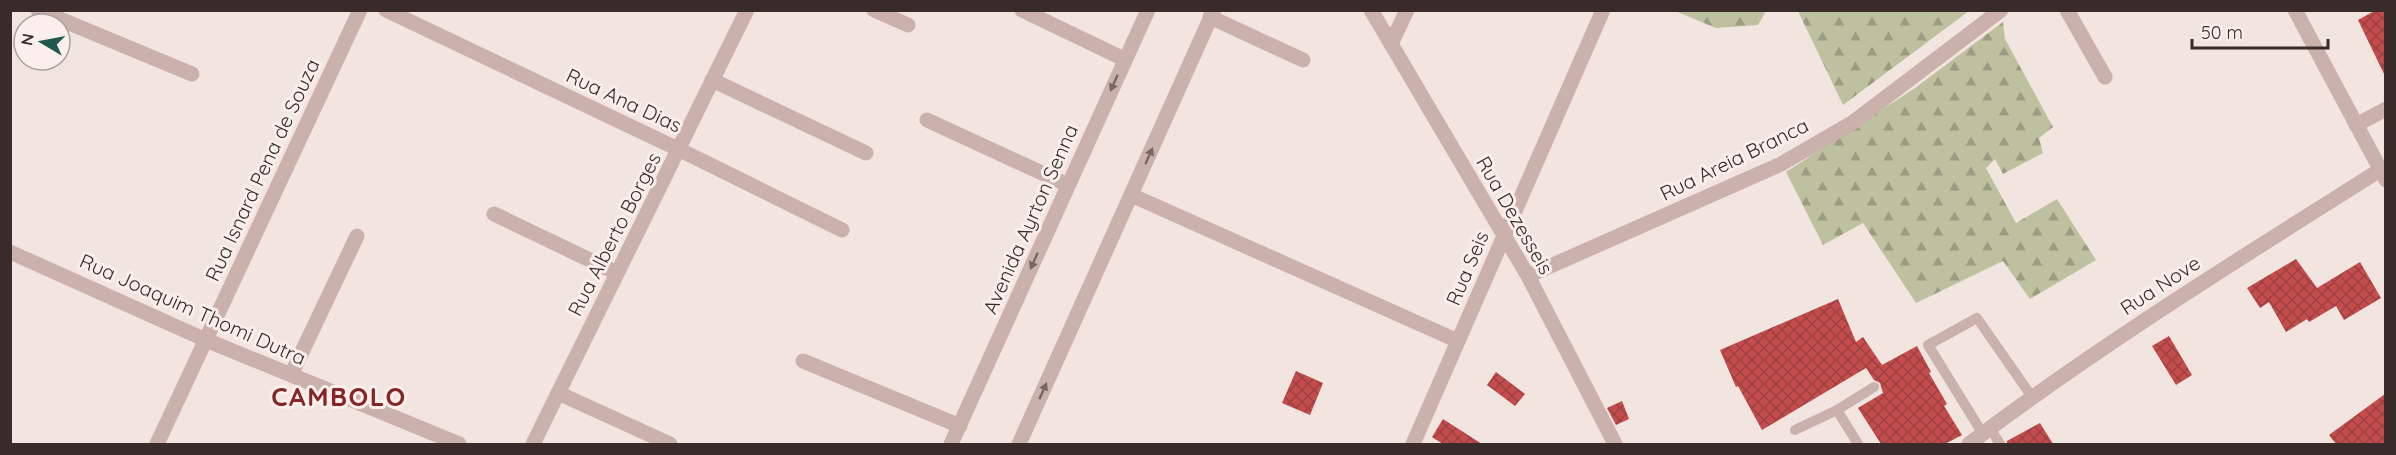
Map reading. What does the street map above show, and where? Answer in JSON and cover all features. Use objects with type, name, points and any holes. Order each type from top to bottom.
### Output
[{"type":"street","points":[[38,10],[192,74]]},
{"type":"street","name":"Rua Isnard Pena de Souza","points":[[157,444],[360,10]]},
{"type":"street","name":"Rua Ana Dias","points":[[386,10],[842,230]]},
{"type":"street","name":"Rua Alberto Borges","points":[[533,444],[680,150],[747,10]]},
{"type":"street","points":[[874,10],[908,25]]},
{"type":"street","points":[[1022,10],[1124,59]]},
{"type":"street","name":"Avenida Ayrton Senna","points":[[951,444],[1148,10]]},
{"type":"street","name":"Rua Dezesseis","points":[[1371,10],[1528,276],[1616,444]]},
{"type":"street","points":[[1391,44],[1407,10]]},
{"type":"street","name":"Rua Seis","points":[[1413,444],[1603,10]]},
{"type":"street","name":"Rua Areia Branca","points":[[1528,276],[1781,164],[1852,123],[2001,10]]},
{"type":"street","points":[[2067,10],[2105,76]]},
{"type":"street","points":[[2295,10],[2383,175]]},
{"type":"street","points":[[1019,444],[1212,14],[1303,60]]},
{"type":"street","points":[[712,80],[866,153]]},
{"type":"street","points":[[2356,125],[2385,109]]},
{"type":"street","points":[[927,120],[1068,185]]},
{"type":"street","name":"Rua Nove","points":[[1969,444],[2031,397],[2157,311],[2383,175]]},
{"type":"street","points":[[1131,195],[1458,341]]},
{"type":"street","points":[[494,214],[617,273]]},
{"type":"street","points":[[291,375],[357,236]]},
{"type":"street","name":"Rua Joaquim Thomi Dutra","points":[[10,252],[435,440],[459,444]]},
{"type":"street","points":[[803,361],[960,426]]},
{"type":"street","points":[[558,393],[670,444]]},
{"type":"lane","points":[[2000,444],[1987,431],[1928,345],[1977,318],[2031,397]]},
{"type":"lane","points":[[1795,430],[1837,410],[1874,387]]},
{"type":"lane","points":[[1837,410],[1858,444]]},
{"type":"green space","points":[[1675,11],[1766,11],[1758,25],[1716,28]]},
{"type":"green space","points":[[1798,11],[1969,11],[1843,105]]},
{"type":"green space","points":[[2003,22],[2005,39],[2053,127],[2039,138],[2043,153],[2003,174],[1995,159],[1986,168],[2016,223],[2057,199],[2096,260],[2030,299],[2003,261],[1916,303],[1863,223],[1823,245],[1786,172],[1915,88]]},
{"type":"building","points":[[2376,10],[2385,10],[2385,76],[2358,20]]},
{"type":"building","points":[[2296,259],[2317,288],[2360,262],[2381,298],[2344,320],[2336,306],[2309,322],[2307,319],[2286,332],[2269,302],[2260,308],[2247,288]]},
{"type":"building","points":[[1838,299],[1856,342],[1863,337],[1882,365],[1917,346],[1947,404],[1944,406],[1962,435],[1945,444],[1881,444],[1858,408],[1883,393],[1880,383],[1874,380],[1866,368],[1762,430],[1738,386],[1736,387],[1720,350]]},
{"type":"building","points":[[2169,336],[2192,375],[2176,385],[2152,346]]},
{"type":"building","points":[[1296,371],[1323,383],[1310,415],[1282,403]]},
{"type":"building","points":[[1496,372],[1525,394],[1515,406],[1487,385]]},
{"type":"building","points":[[2385,394],[2385,444],[2336,444],[2329,435]]},
{"type":"building","points":[[1622,401],[1629,419],[1616,425],[1607,408]]},
{"type":"building","points":[[1443,419],[1482,444],[1443,444],[1432,437]]},
{"type":"building","points":[[2040,423],[2053,444],[2007,444],[2007,441]]},
{"type":"district","name":"CAMBOLO","points":[[339,396]]}]
